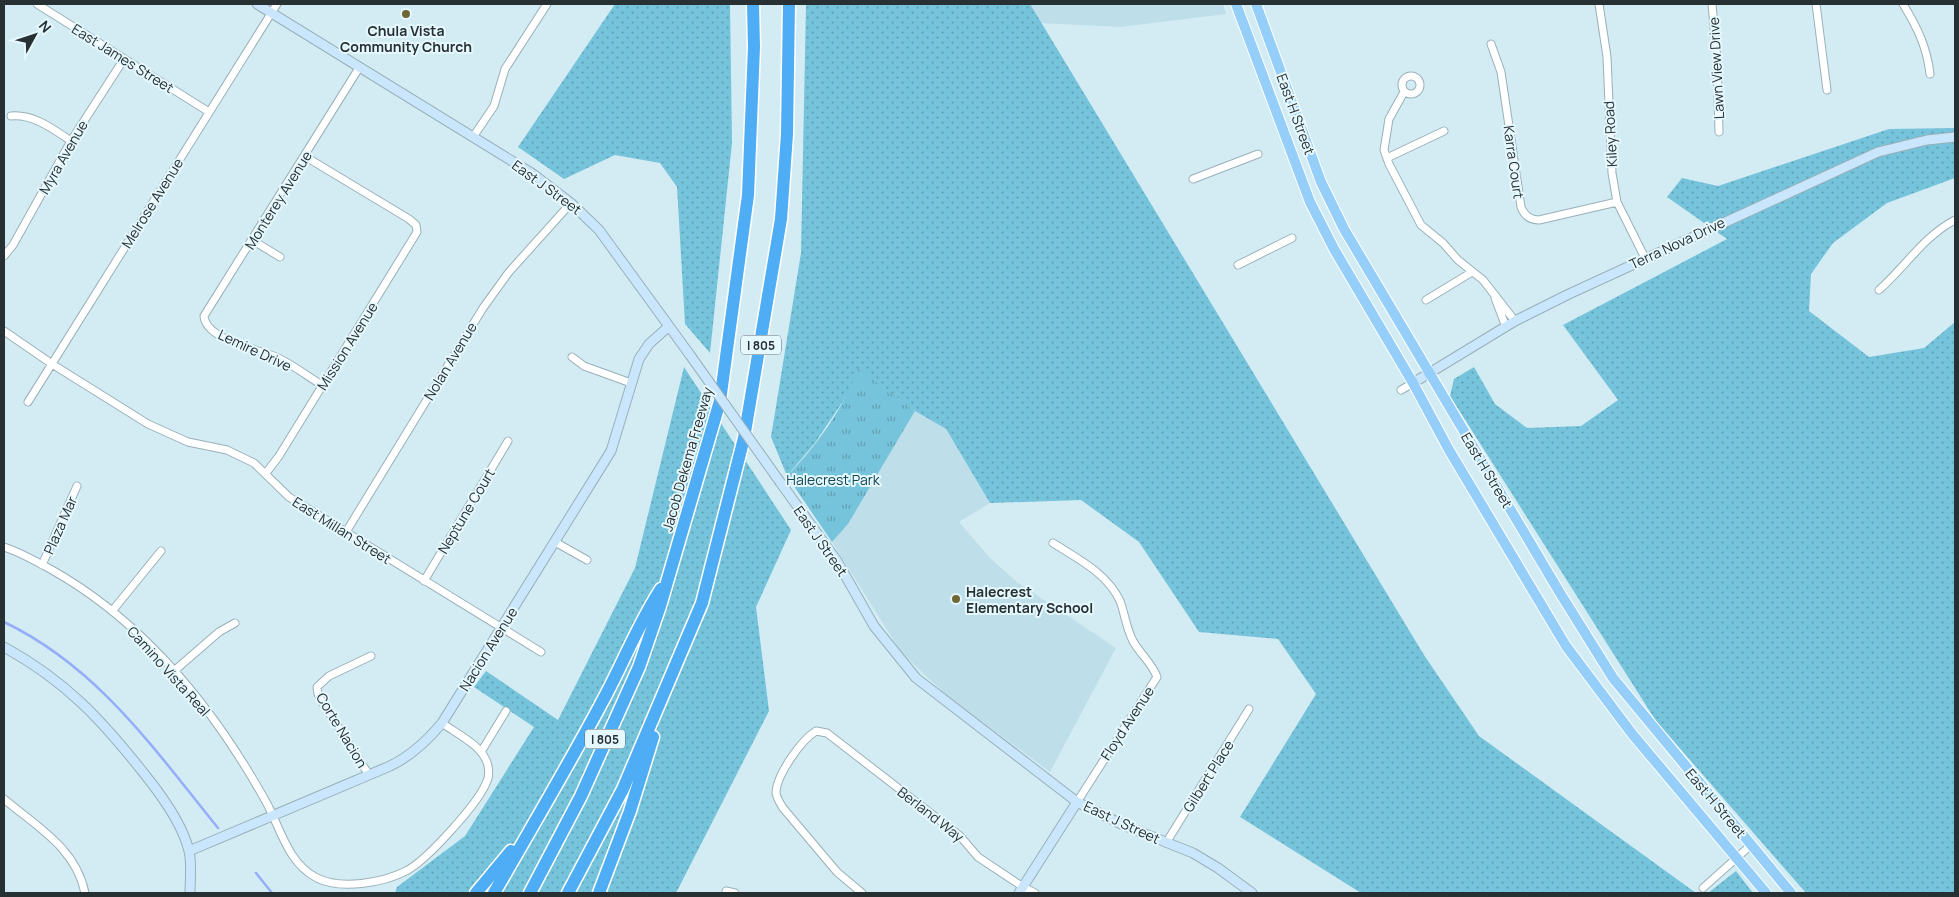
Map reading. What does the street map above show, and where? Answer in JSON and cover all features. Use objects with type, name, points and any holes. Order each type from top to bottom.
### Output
[{"type":"highway","name":"Jacob Dekema Freeway","points":[[530,893],[581,796],[639,667],[668,579],[720,401],[748,195],[754,47],[753,4]]},
{"type":"highway","name":"I 805","points":[[568,893],[623,789],[702,604],[744,438],[762,340],[782,210],[787,134],[789,4]]},
{"type":"highway","points":[[494,893],[565,772],[627,657],[647,611],[668,579]]},
{"type":"highway","points":[[599,893],[630,811],[671,675]]},
{"type":"highway","points":[[476,893],[528,833]]},
{"type":"main road","name":"East H Street","points":[[1236,4],[1310,202],[1334,249],[1413,383],[1449,450],[1566,646],[1634,735],[1766,893]]},
{"type":"main road","name":"East H Street","points":[[1256,4],[1321,182],[1344,229],[1560,593],[1613,678],[1791,893]]},
{"type":"street","name":"East James Street","points":[[37,4],[209,112]]},
{"type":"street","name":"East J Street","points":[[257,4],[548,184],[599,230],[837,561],[874,626],[916,678],[1078,802],[1123,825],[1193,853],[1259,893]]},
{"type":"street","name":"Melrose Avenue","points":[[28,402],[277,4]]},
{"type":"street","points":[[473,137],[494,106],[505,69],[547,4]]},
{"type":"street","name":"Kiley Road","points":[[1598,4],[1607,57],[1612,173],[1618,202],[1645,258]]},
{"type":"street","name":"Lawn View Drive","points":[[1712,4],[1717,60],[1719,132]]},
{"type":"street","points":[[1816,4],[1826,90]]},
{"type":"street","points":[[1903,4],[1920,33],[1928,54],[1930,74]]},
{"type":"street","name":"Karra Court","points":[[1491,44],[1501,72],[1521,207],[1525,214],[1530,219],[1539,220],[1618,202]]},
{"type":"street","name":"Myra Avenue","points":[[4,256],[13,245],[71,141],[124,59]]},
{"type":"street","name":"Monterey Avenue","points":[[212,331],[207,325],[204,316],[306,157],[359,68]]},
{"type":"street","points":[[1404,92],[1389,119],[1384,150],[1386,158],[1421,224],[1491,289],[1515,321]]},
{"type":"street","points":[[11,116],[40,121],[71,141]]},
{"type":"street","points":[[1386,158],[1444,131]]},
{"type":"street","name":"Terra Nova Drive","points":[[1413,383],[1515,321],[1645,258],[1878,152],[1927,140],[1955,138]]},
{"type":"street","points":[[1193,179],[1258,154]]},
{"type":"street","name":"Mission Avenue","points":[[266,473],[280,456],[417,232],[416,225],[409,219],[306,157]]},
{"type":"street","name":"Nolan Avenue","points":[[346,532],[483,308],[509,272],[571,203]]},
{"type":"street","points":[[1880,290],[1901,270],[1925,241],[1955,220]]},
{"type":"street","points":[[1238,265],[1292,238]]},
{"type":"street","points":[[252,240],[280,257]]},
{"type":"street","points":[[1426,300],[1472,272]]},
{"type":"street","points":[[1491,289],[1506,327]]},
{"type":"street","name":"Nacion Avenue","points":[[189,851],[398,763],[412,753],[442,723],[611,451],[631,383],[644,351],[668,327]]},
{"type":"street","name":"East Millan Street","points":[[4,331],[52,364],[168,435],[188,442],[227,450],[254,463],[289,497],[541,652]]},
{"type":"street","name":"Lemire Drive","points":[[212,331],[241,346],[276,357],[322,385]]},
{"type":"street","points":[[572,357],[584,366],[631,383]]},
{"type":"street","points":[[1401,390],[1413,383]]},
{"type":"street","name":"Neptune Court","points":[[424,581],[508,441]]},
{"type":"street","name":"Plaza Mar","points":[[42,564],[77,486]]},
{"type":"street","points":[[555,542],[587,560]]},
{"type":"street","name":"Floyd Avenue","points":[[1020,890],[1157,677],[1155,670],[1133,640],[1123,618],[1121,603],[1112,585],[1099,573],[1053,543]]},
{"type":"street","name":"Camino Vista Real","points":[[4,547],[42,564],[82,588],[113,610],[137,632],[174,671],[217,725],[273,816],[292,857],[315,877],[326,882],[352,883],[396,875],[415,866],[430,853],[467,812],[488,780],[488,767],[481,752]]},
{"type":"street","points":[[113,610],[161,551]]},
{"type":"street","points":[[174,671],[219,632],[235,623]]},
{"type":"street","points":[[4,646],[56,680],[90,709],[156,789],[171,812],[189,851],[190,893]]},
{"type":"street","name":"Corte Nacion","points":[[369,776],[321,700],[317,687],[329,676],[371,656]]},
{"type":"street","name":"Gilbert Place","points":[[1166,842],[1250,709]]},
{"type":"street","points":[[442,723],[481,752],[506,711]]},
{"type":"street","name":"Berland Way","points":[[862,893],[837,872],[777,799],[778,778],[808,737],[816,731],[827,733],[960,836],[978,857],[1020,890],[1035,893]]},
{"type":"street","points":[[4,799],[71,856],[82,876],[85,893]]},
{"type":"street","points":[[1703,888],[1751,845]]},
{"type":"street","name":"East J Street","points":[[1240,883],[1252,893]]},
{"type":"street","points":[[726,891],[735,893]]},
{"type":"shaded area","points":[[1030,4],[1223,4],[1226,14],[1120,27],[1041,23]]},
{"type":"shaded area","name":"Halecrest Elementary School","points":[[915,411],[946,429],[990,503],[959,522],[990,558],[1017,582],[1116,648],[1050,772],[945,694],[901,652],[832,542],[848,524]]},
{"type":"green space","points":[[615,4],[730,4],[732,143],[710,353],[685,324],[677,187],[660,163],[615,155],[564,179],[518,147]]},
{"type":"green space","points":[[806,4],[1030,4],[1424,655],[1479,736],[1696,893],[1361,893],[1240,817],[1316,694],[1278,639],[1199,632],[1139,542],[1081,500],[990,503],[946,429],[915,411],[858,369],[852,388],[815,443],[787,476],[771,437],[801,253]]},
{"type":"green space","points":[[1955,128],[1955,178],[1887,203],[1833,243],[1811,274],[1809,311],[1869,357],[1924,348],[1955,322],[1955,893],[1806,893],[1656,721],[1450,396],[1454,379],[1474,367],[1495,404],[1527,428],[1581,426],[1618,400],[1563,325],[1727,239],[1667,197],[1682,178],[1718,186],[1889,129]]},
{"type":"green space","points":[[684,367],[791,530],[756,607],[769,711],[676,893],[395,893],[397,887],[465,836],[534,727],[474,687],[486,671],[558,720],[635,568]]},
{"type":"green space","name":"Halecrest Park","points":[[858,368],[915,411],[848,524],[832,542],[787,476],[819,439],[838,411]]},
{"type":"green space","points":[[1736,871],[1753,893],[1708,893]]},
{"type":"waterway","points":[[4,622],[38,641],[68,662],[96,686],[147,740],[218,828]]},
{"type":"waterway","points":[[256,873],[272,893]]},
{"type":"place","name":"Chula Vista Community Church","points":[[406,14]]},
{"type":"place","name":"Halecrest Elementary School","points":[[956,599]]}]
